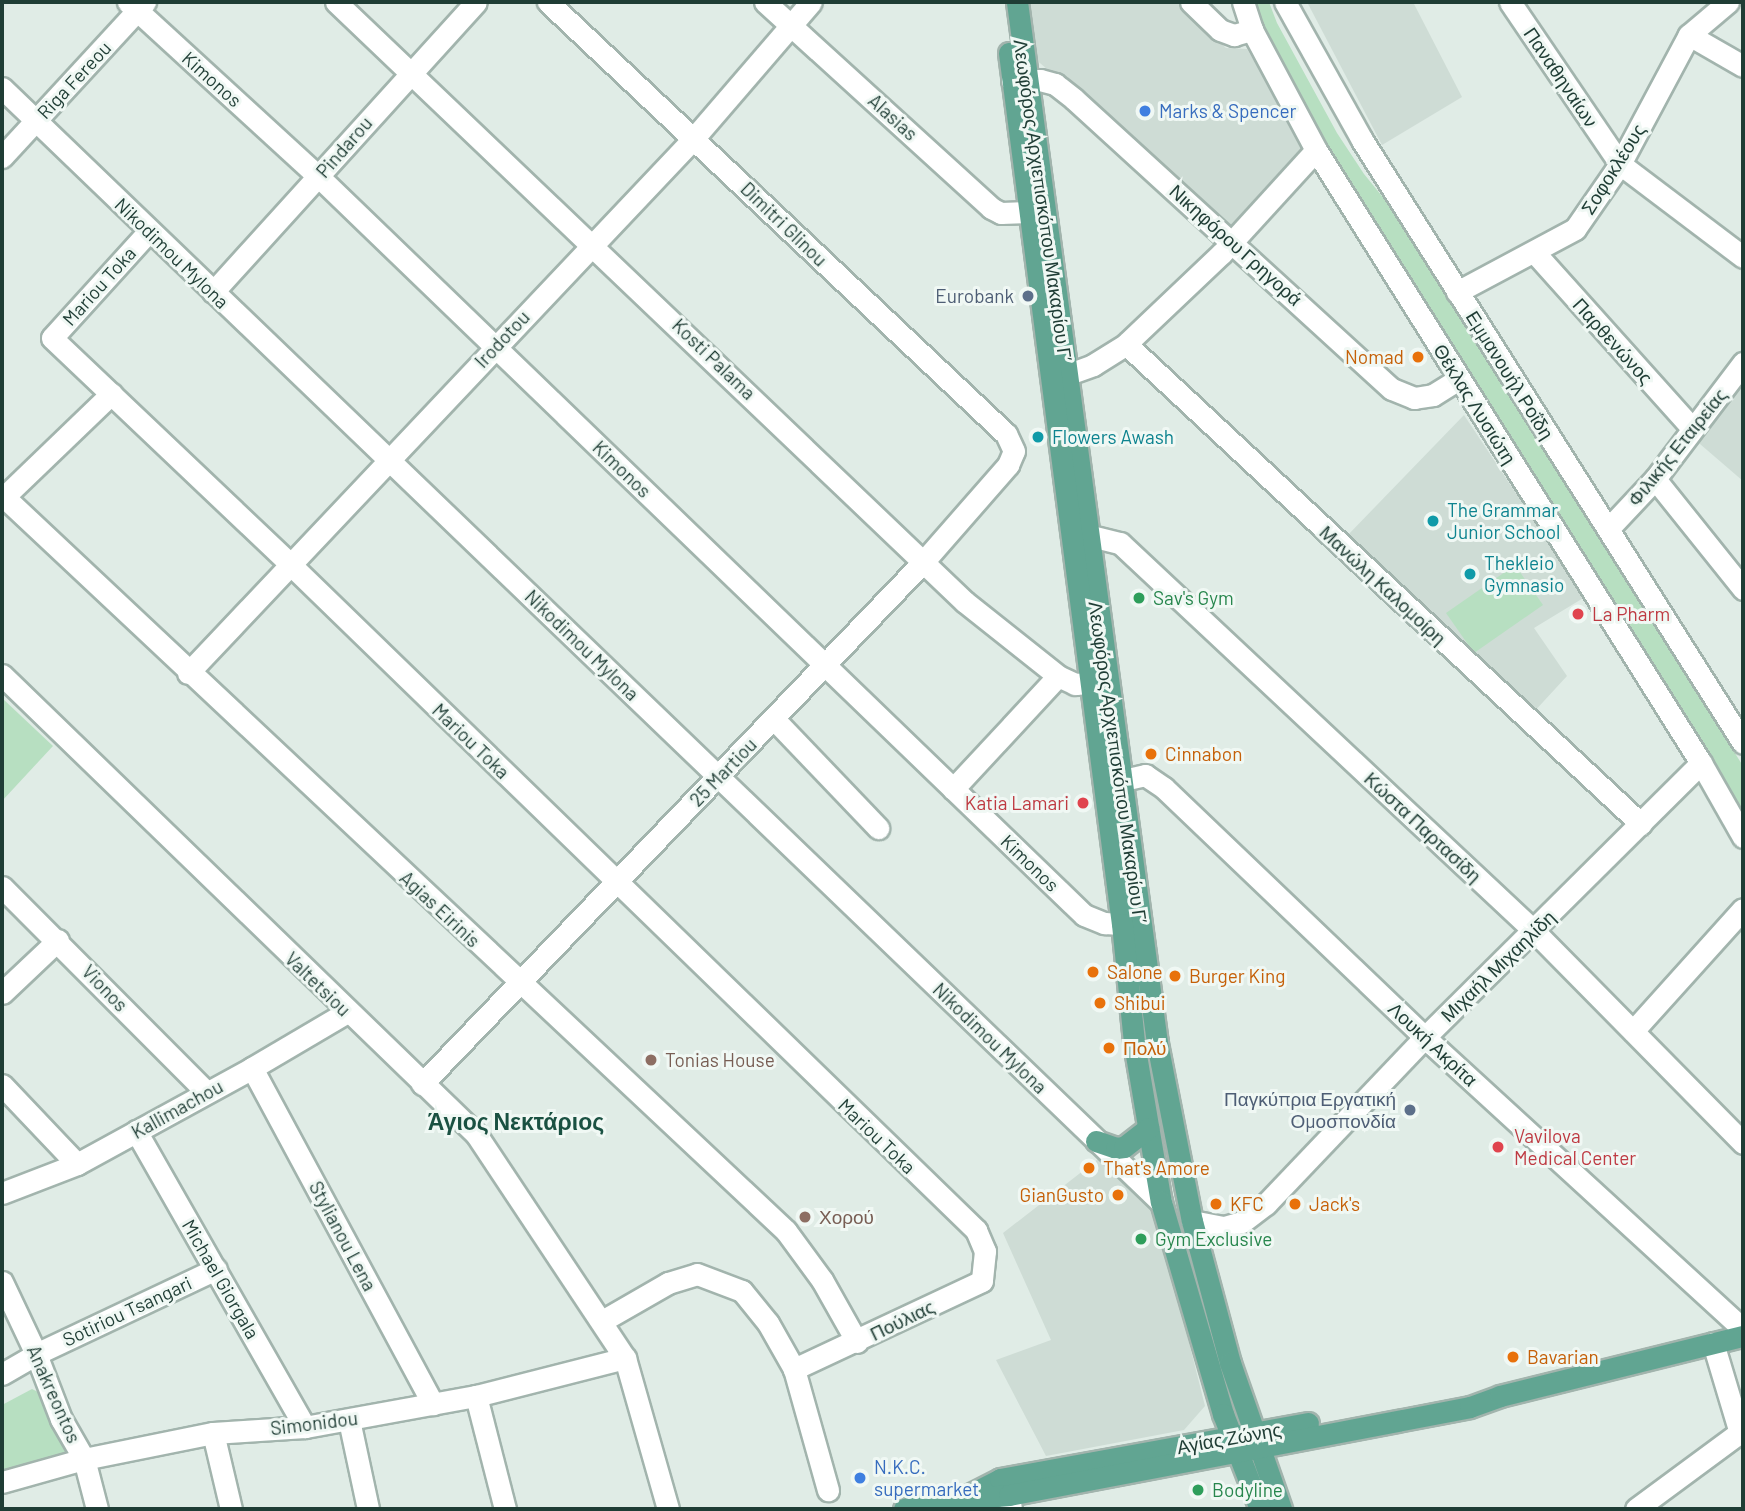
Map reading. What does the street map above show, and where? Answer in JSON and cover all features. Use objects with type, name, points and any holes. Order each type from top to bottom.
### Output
[{"type":"main road","name":"Λεωφόρος Αρχιεπισκόπου Μακαρίου Γ’","points":[[1006,2],[1066,375],[1087,534],[1134,1043],[1161,1202],[1234,1445],[1260,1509]]},
{"type":"main road","name":"Λεωφόρος Αρχιεπισκόπου Μακαρίου Γ’","points":[[1017,2],[1018,81],[1028,212],[1099,682],[1119,781],[1157,1043],[1192,1221],[1230,1363],[1281,1509]]},
{"type":"main road","points":[[1096,1141],[1116,1148],[1124,1147],[1149,1128]]},
{"type":"main road","name":"Αγίας Ζώνης","points":[[963,1499],[1000,1479],[1470,1407],[1500,1396],[1743,1336]]},
{"type":"main road","name":"Αγίας Ζώνης","points":[[904,1509],[963,1499],[1010,1502],[1234,1445]]},
{"type":"street","name":"Kosti Palama","points":[[336,2],[592,243],[965,602],[1058,677],[1075,684],[1099,682]]},
{"type":"street","name":"Pindarou","points":[[213,292],[409,72],[476,2]]},
{"type":"street","name":"Dimitri Glinou","points":[[548,2],[1006,435],[1014,451]]},
{"type":"street","name":"Alasias","points":[[765,2],[991,208],[1001,214],[1028,212]]},
{"type":"street","name":"Irodotou","points":[[188,673],[391,461],[495,345],[694,138],[811,2]]},
{"type":"street","points":[[1191,2],[1220,30],[1234,35],[1252,30]]},
{"type":"street","name":"Θέκλας Λυσιώτη","points":[[1243,2],[1252,30],[1316,150],[1701,763],[1743,837]]},
{"type":"street","name":"Εμμανουήλ Ροΐδη","points":[[1285,2],[1362,140],[1743,743]]},
{"type":"street","name":"Παναθηναίων","points":[[1510,2],[1620,164],[1743,257]]},
{"type":"street","name":"Σοφοκλέους","points":[[1457,292],[1535,253],[1575,229],[1620,164],[1689,35],[1728,2]]},
{"type":"street","name":"Riga Fereou","points":[[2,157],[137,5]]},
{"type":"street","name":"Kimonos","points":[[137,5],[495,345],[824,667],[1084,915],[1104,923],[1122,924]]},
{"type":"street","points":[[1689,35],[1743,66]]},
{"type":"street","name":"Νικηφόρου Γρηγορά","points":[[1018,81],[1055,84],[1074,99],[1392,389],[1414,398],[1433,395],[1459,379]]},
{"type":"street","name":"Nikodimou Mylona","points":[[2,88],[1161,1202]]},
{"type":"street","points":[[1066,375],[1093,365],[1126,345],[1231,242],[1316,150]]},
{"type":"street","name":"Mariou Toka","points":[[149,231],[52,338],[291,565],[976,1230],[985,1251]]},
{"type":"street","name":"Παρθενώνος","points":[[1535,253],[1692,428]]},
{"type":"street","name":"Μανώλη Καλομοίρη","points":[[1126,345],[1641,824]]},
{"type":"street","name":"Φιλικής Εταιρείας","points":[[1608,529],[1655,479],[1743,363]]},
{"type":"street","points":[[3,496],[111,394]]},
{"type":"street","name":"25 Martiou","points":[[422,1084],[925,561],[1008,465],[1014,451]]},
{"type":"street","points":[[1655,479],[1743,589]]},
{"type":"street","name":"Agias Eirinis","points":[[3,496],[188,673],[786,1231],[822,1280],[857,1342]]},
{"type":"street","name":"Κώστα Παρτασίδη","points":[[1087,534],[1120,543],[1534,931],[1743,1143]]},
{"type":"street","name":"Valtetsiou","points":[[2,675],[476,1134],[625,1359],[667,1509]]},
{"type":"street","points":[[953,789],[1058,677]]},
{"type":"street","points":[[774,719],[878,828]]},
{"type":"street","name":"Μιχαήλ Μιχαηλίδη","points":[[1192,1221],[1224,1227],[1242,1222],[1266,1203],[1425,1037],[1701,763]]},
{"type":"street","name":"Λουκή Ακρίτα","points":[[1119,781],[1145,775],[1164,788],[1425,1037],[1743,1329]]},
{"type":"street","name":"Vionos","points":[[2,887],[58,940],[206,1092]]},
{"type":"street","points":[[1633,1031],[1743,909]]},
{"type":"street","points":[[2,993],[58,940]]},
{"type":"street","name":"Kallimachou","points":[[2,1193],[77,1164],[252,1068],[347,1012]]},
{"type":"street","name":"Stylianou Lena","points":[[252,1068],[433,1404]]},
{"type":"street","points":[[2,1085],[77,1164]]},
{"type":"street","name":"Michael Giorgala","points":[[136,1132],[304,1427]]},
{"type":"street","name":"Πούλιας","points":[[794,1369],[857,1342],[982,1281],[985,1251]]},
{"type":"street","name":"Sotiriou Tsangari","points":[[2,1374],[37,1354],[216,1269]]},
{"type":"street","points":[[602,1321],[668,1283],[697,1274],[742,1291],[768,1323],[794,1369],[828,1490]]},
{"type":"street","name":"Anakreontos","points":[[2,1282],[37,1354],[61,1419],[85,1459],[97,1509]]},
{"type":"street","points":[[1636,1509],[1741,1432],[1713,1343]]},
{"type":"street","name":"Simonidou","points":[[2,1482],[85,1459],[213,1433],[304,1427],[476,1396],[625,1359]]},
{"type":"street","points":[[476,1396],[505,1509]]},
{"type":"street","points":[[349,1420],[368,1509]]},
{"type":"street","points":[[213,1433],[231,1509]]},
{"type":"shaded area","points":[[1028,2],[1177,2],[1226,48],[1247,49],[1306,149],[1232,226],[1034,58]]},
{"type":"shaded area","points":[[1307,2],[1413,2],[1462,97],[1382,145]]},
{"type":"shaded area","points":[[1743,374],[1743,481],[1693,438]]},
{"type":"shaded area","points":[[1464,415],[1585,597],[1534,628],[1567,676],[1532,714],[1346,537]]},
{"type":"shaded area","points":[[1102,1156],[1156,1211],[1205,1406],[1184,1430],[1046,1456],[996,1360],[1051,1340],[1003,1233]]},
{"type":"green space","points":[[1254,2],[1269,2],[1277,23],[1337,133],[1364,174],[1399,217],[1743,766],[1743,817],[1290,90],[1265,35]]},
{"type":"green space","points":[[1515,565],[1543,605],[1474,653],[1446,613]]},
{"type":"green space","points":[[2,698],[53,746],[2,801]]},
{"type":"green space","points":[[32,1389],[46,1396],[65,1445],[65,1453],[61,1459],[2,1478],[2,1405]]},
{"type":"place","name":"Marks & Spencer","points":[[1145,111]]},
{"type":"place","name":"Eurobank","points":[[1028,296]]},
{"type":"place","name":"Nomad","points":[[1418,357]]},
{"type":"place","name":"Flowers Awash","points":[[1038,437]]},
{"type":"place","name":"The Grammar Junior School","points":[[1433,521]]},
{"type":"place","name":"Thekleio Gymnasio","points":[[1470,574]]},
{"type":"place","name":"Sav's Gym","points":[[1139,598]]},
{"type":"place","name":"La Pharm","points":[[1578,614]]},
{"type":"place","name":"Cinnabon","points":[[1151,754]]},
{"type":"place","name":"Katia Lamari","points":[[1083,803]]},
{"type":"place","name":"Salone","points":[[1093,972]]},
{"type":"place","name":"Burger King","points":[[1175,976]]},
{"type":"place","name":"Shibui","points":[[1100,1003]]},
{"type":"place","name":"Πολύ","points":[[1109,1048]]},
{"type":"place","name":"Tonias House","points":[[651,1060]]},
{"type":"place","name":"Παγκύπρια Εργατική Ομοσπονδία","points":[[1410,1110]]},
{"type":"place","name":"Vavilova Medical Center","points":[[1498,1147]]},
{"type":"place","name":"That's Amore","points":[[1089,1168]]},
{"type":"place","name":"GianGusto","points":[[1118,1195]]},
{"type":"place","name":"KFC","points":[[1216,1204]]},
{"type":"place","name":"Jack's","points":[[1295,1204]]},
{"type":"place","name":"Χορού","points":[[805,1217]]},
{"type":"place","name":"Gym Exclusive","points":[[1141,1239]]},
{"type":"place","name":"Bavarian","points":[[1513,1357]]},
{"type":"place","name":"N.K.C. supermarket","points":[[860,1478]]},
{"type":"place","name":"Bodyline","points":[[1198,1490]]},
{"type":"district","name":"Άγιος Νεκτάριος","points":[[516,1121]]}]
